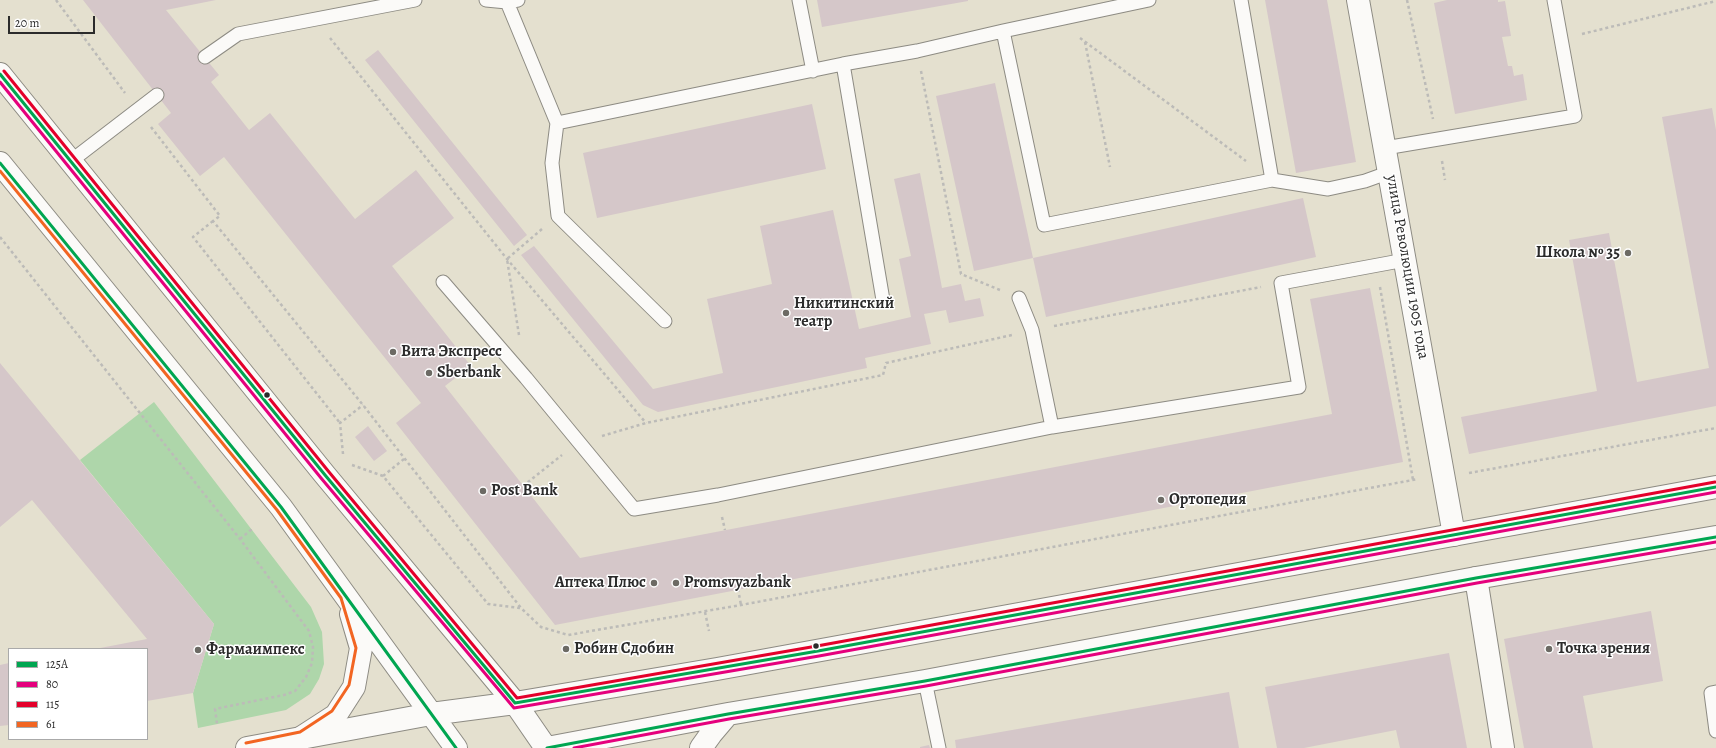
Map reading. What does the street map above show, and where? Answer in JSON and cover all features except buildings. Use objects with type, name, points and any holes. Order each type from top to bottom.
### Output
[{"type":"main road","name":"улица Революции 1905 года","points":[[1358,0],[1454,534]]},
{"type":"main road","points":[[0,74],[325,475],[515,703],[547,748],[728,714],[925,681],[1476,578],[1716,537]]},
{"type":"main road","points":[[0,163],[281,508],[456,748]]},
{"type":"main road","points":[[247,748],[431,714],[515,703],[787,656],[1716,487]]},
{"type":"main road","points":[[1476,578],[1503,748]]},
{"type":"main road","points":[[302,737],[336,715],[354,687],[361,648],[346,596]]},
{"type":"main road","points":[[701,748],[728,714]]},
{"type":"lane","points":[[205,57],[238,34],[415,0]]},
{"type":"lane","points":[[486,0],[512,1],[557,123],[552,163],[558,216],[665,321]]},
{"type":"lane","points":[[799,0],[813,71]]},
{"type":"lane","points":[[557,123],[843,64],[917,51],[1149,0]]},
{"type":"lane","points":[[1241,0],[1272,180]]},
{"type":"lane","points":[[1385,148],[1575,116],[1554,0]]},
{"type":"lane","points":[[1003,31],[1044,225],[1272,180],[1328,189],[1365,181],[1390,172]]},
{"type":"lane","points":[[843,64],[883,300]]},
{"type":"lane","points":[[71,161],[157,96]]},
{"type":"lane","points":[[443,282],[526,378],[634,509],[718,495],[1052,427],[1299,387],[1281,283],[1405,260]]},
{"type":"lane","points":[[1019,298],[1032,330],[1052,427]]},
{"type":"lane","points":[[925,681],[939,748]]},
{"type":"lane","points":[[1716,692],[1711,693],[1716,731]]},
{"type":"path","points":[[56,0],[220,216],[193,237],[340,423],[343,454]]},
{"type":"path","points":[[1407,0],[1445,180]]},
{"type":"path","points":[[315,20],[507,259],[646,423]]},
{"type":"path","points":[[1055,20],[1272,180]]},
{"type":"path","points":[[1085,41],[1110,167]]},
{"type":"path","points":[[917,51],[961,274],[1019,298]]},
{"type":"path","points":[[507,259],[558,216]]},
{"type":"path","points":[[213,221],[362,405],[521,608],[541,627],[568,635],[705,612],[1424,478],[1444,477],[1716,428]]},
{"type":"path","points":[[0,236],[240,539],[309,631],[313,647],[312,663],[306,677],[295,691],[284,695],[215,709],[218,724]]},
{"type":"path","points":[[507,259],[526,378]]},
{"type":"path","points":[[523,486],[579,442],[646,423],[883,375],[886,363],[1032,330],[1281,283]]},
{"type":"path","points":[[340,423],[362,405]]},
{"type":"path","points":[[383,476],[404,459]]},
{"type":"path","points":[[350,464],[383,476],[488,604],[521,608]]},
{"type":"path","points":[[240,539],[252,529]]},
{"type":"path","points":[[738,590],[741,605]]},
{"type":"path","points":[[705,612],[709,631]]},
{"type":"green space","points":[[154,402],[311,607],[322,632],[324,664],[319,679],[310,694],[286,710],[198,728],[193,693],[214,624],[80,460]]},
{"type":"transit line","name":"115","points":[[4,71],[329,472],[517,698],[817,646],[1715,482]]},
{"type":"transit line","name":"125А","points":[[0,74],[325,475],[515,703],[818,651],[1716,487]]},
{"type":"transit line","name":"80","points":[[0,82],[321,478],[514,708],[819,656],[1716,492]]},
{"type":"transit line","name":"125А","points":[[0,163],[281,507],[456,748]]},
{"type":"transit line","name":"61","points":[[0,171],[277,510],[341,598],[356,648],[349,685],[332,711],[300,732],[246,743]]},
{"type":"transit line","name":"125А","points":[[547,748],[728,714],[925,681],[1476,578],[1716,537]]},
{"type":"transit line","name":"80","points":[[574,748],[729,719],[926,686],[1477,583],[1716,542]]},
{"type":"place","name":"Школа № 35","points":[[1628,253]]},
{"type":"place","name":"Никитинский театр","points":[[786,313]]},
{"type":"place","name":"Вита Экспресс","points":[[393,352]]},
{"type":"place","name":"Sberbank","points":[[429,373]]},
{"type":"place","name":"Post Bank","points":[[483,491]]},
{"type":"place","name":"Ортопедия","points":[[1161,500]]},
{"type":"place","name":"Аптека Плюс","points":[[654,583]]},
{"type":"place","name":"Promsvyazbank","points":[[676,583]]},
{"type":"place","name":"Робин Сдобин","points":[[566,649]]},
{"type":"place","name":"Точка зрения","points":[[1549,649]]},
{"type":"place","name":"Фармаимпекс","points":[[198,650]]}]
